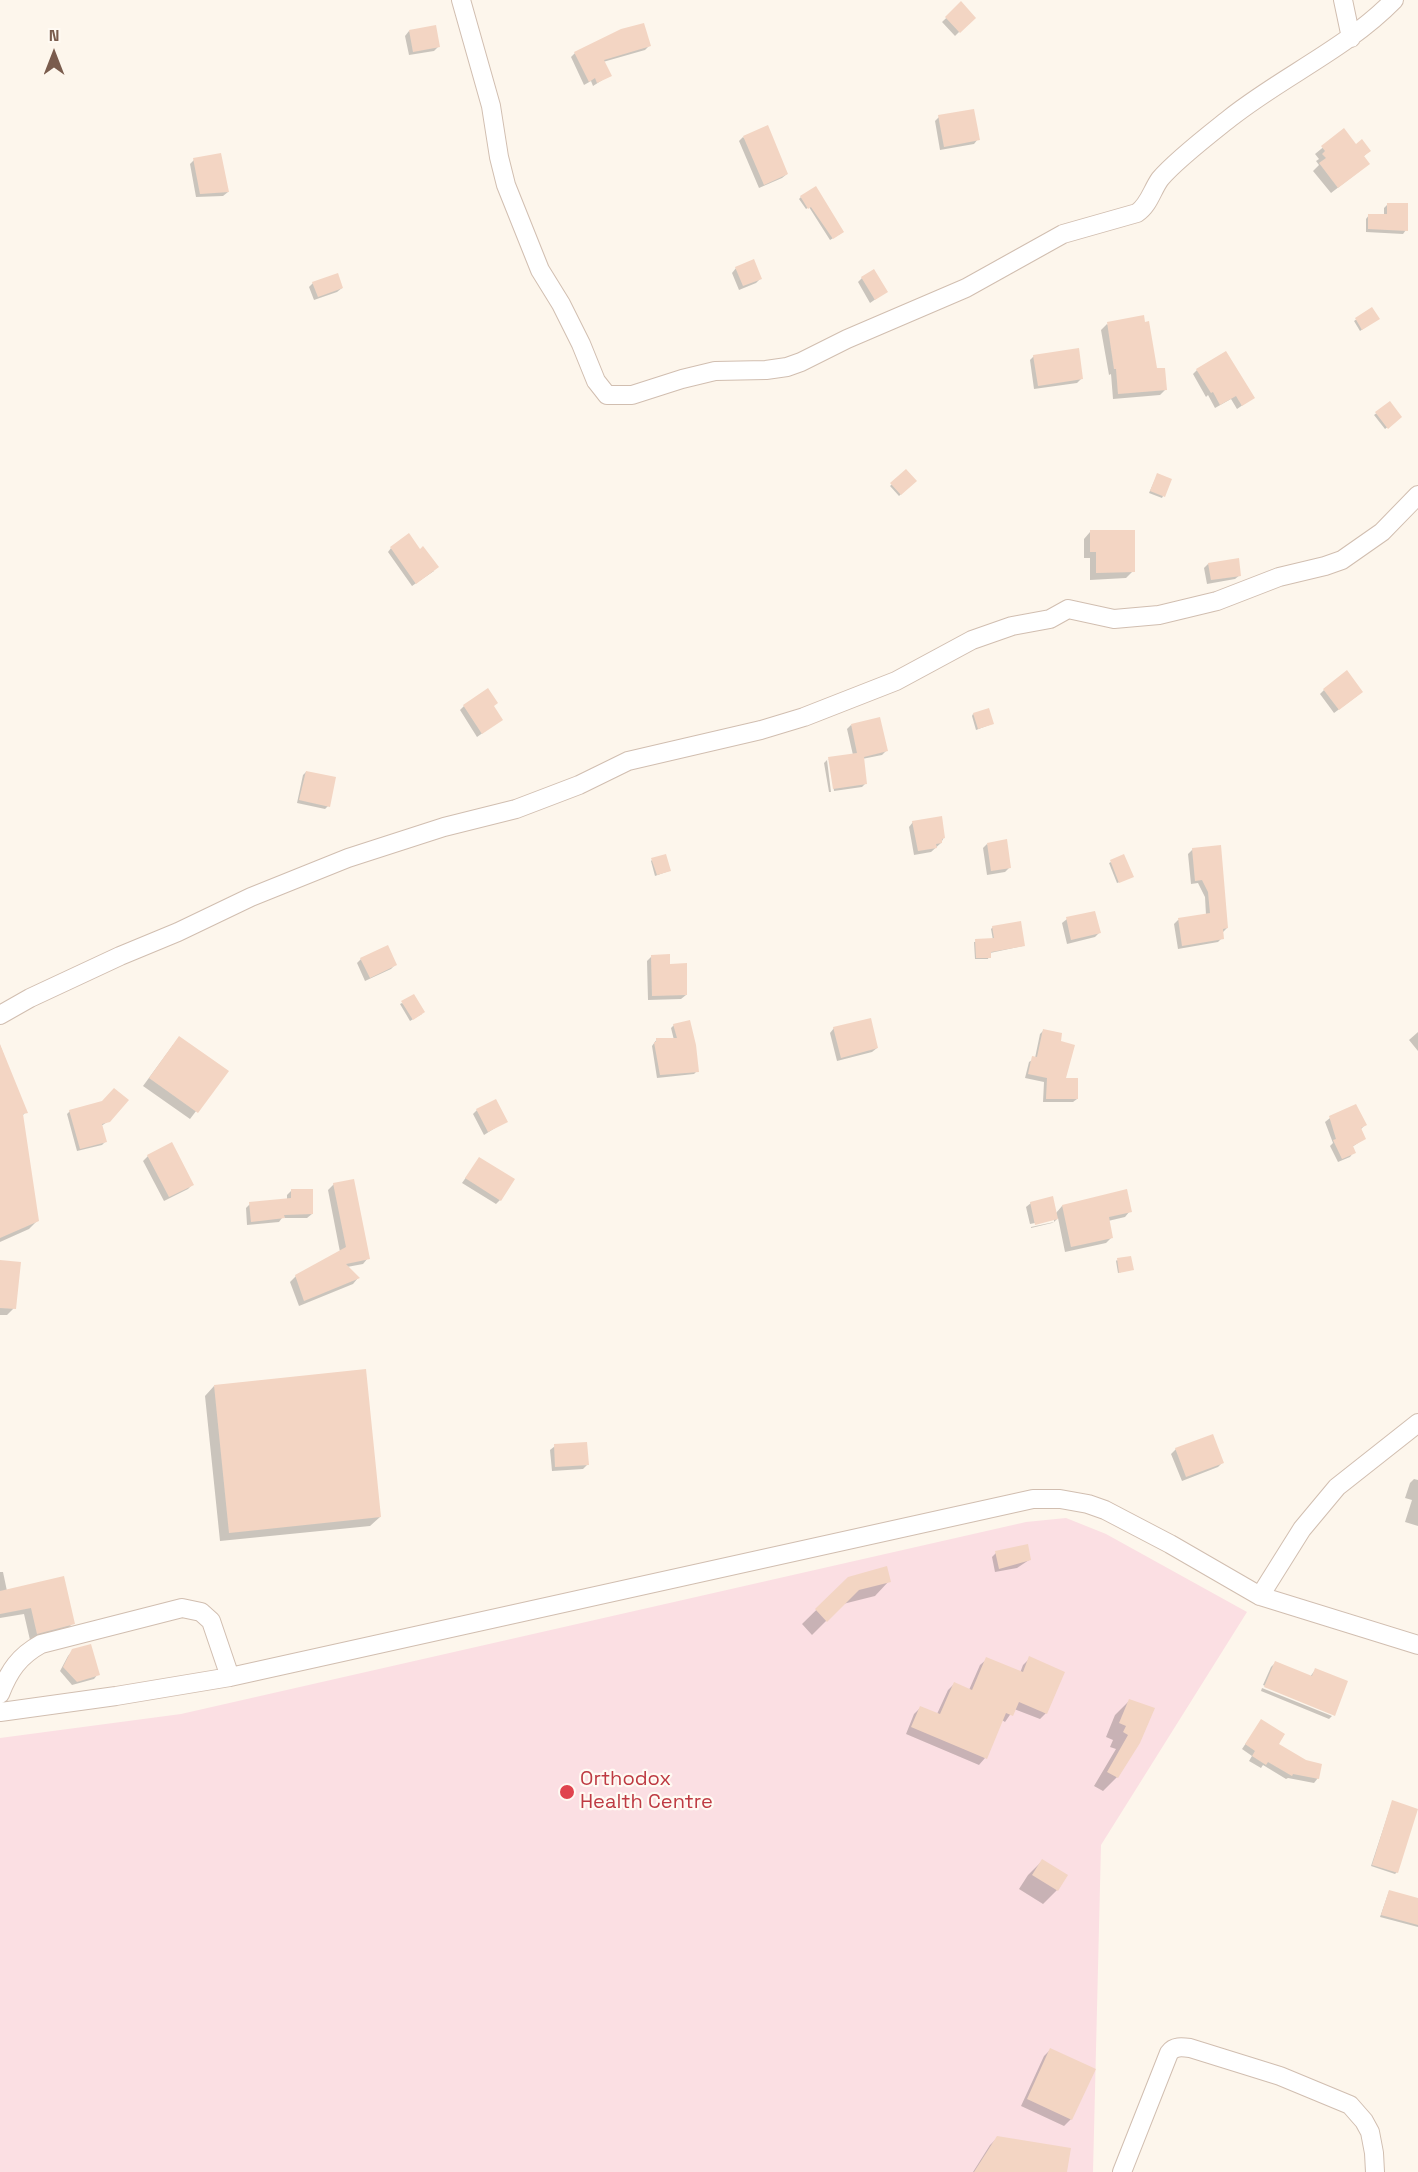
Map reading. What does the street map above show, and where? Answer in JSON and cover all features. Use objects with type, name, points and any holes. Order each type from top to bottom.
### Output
[{"type":"street","points":[[461,0],[491,106],[506,185],[532,254],[581,344],[596,381],[607,395],[618,396],[632,395],[701,374],[780,368],[801,362],[846,339],[931,305],[966,288],[1063,234],[1137,213],[1145,206],[1160,180],[1170,169],[1230,118],[1284,79],[1351,38],[1394,0]]},
{"type":"street","points":[[1343,0],[1351,38]]},
{"type":"street","points":[[0,1015],[22,1002],[120,956],[178,932],[251,897],[337,862],[444,827],[516,808],[579,785],[628,761],[761,730],[804,717],[896,681],[972,640],[1012,626],[1050,619],[1068,609],[1114,619],[1160,615],[1217,601],[1268,581],[1342,560],[1382,532],[1418,495]]},
{"type":"street","points":[[1260,1596],[1302,1529],[1323,1502],[1345,1480],[1418,1423]]},
{"type":"street","points":[[0,1712],[230,1677],[1033,1499],[1060,1499],[1105,1510],[1170,1544],[1260,1596],[1418,1645]]},
{"type":"street","points":[[0,1694],[17,1661],[41,1644],[182,1608],[194,1609],[209,1618],[230,1677]]},
{"type":"street","points":[[1122,2172],[1169,2053],[1174,2048],[1185,2047],[1281,2076],[1350,2105],[1370,2132],[1375,2172]]},
{"type":"shaded area","name":"Orthodox Health Centre","points":[[1066,1518],[1106,1534],[1247,1612],[1101,1845],[1093,2172],[0,2172],[0,1738],[181,1714],[1026,1522]]},
{"type":"building","points":[[961,1],[976,18],[960,33],[945,17]]},
{"type":"building","points":[[644,23],[651,46],[604,60],[612,76],[597,83],[595,78],[589,82],[574,52],[621,29]]},
{"type":"building","points":[[436,25],[440,47],[413,52],[409,30]]},
{"type":"building","points":[[974,109],[980,140],[944,147],[938,115]]},
{"type":"building","points":[[768,125],[788,174],[764,185],[743,136]]},
{"type":"building","points":[[1344,128],[1356,144],[1362,139],[1371,151],[1364,156],[1370,164],[1338,188],[1319,163],[1326,158],[1322,154],[1325,151],[1321,146]]},
{"type":"building","points":[[221,153],[229,192],[200,194],[193,158]]},
{"type":"building","points":[[816,186],[844,232],[833,239],[811,207],[808,209],[800,196]]},
{"type":"building","points":[[1387,203],[1408,203],[1408,231],[1368,229],[1368,214],[1387,214]]},
{"type":"building","points":[[754,259],[762,279],[743,286],[735,267]]},
{"type":"building","points":[[874,269],[888,292],[875,300],[861,277]]},
{"type":"building","points":[[338,273],[343,288],[318,297],[312,282]]},
{"type":"building","points":[[1372,307],[1380,319],[1362,330],[1355,318]]},
{"type":"building","points":[[1144,315],[1145,322],[1149,321],[1157,368],[1165,368],[1167,390],[1118,394],[1107,322]]},
{"type":"building","points":[[1079,348],[1083,379],[1038,386],[1033,355]]},
{"type":"building","points":[[1226,351],[1255,398],[1242,406],[1236,396],[1220,405],[1196,369]]},
{"type":"building","points":[[1390,401],[1402,417],[1388,429],[1375,412]]},
{"type":"building","points":[[906,469],[917,481],[901,495],[890,483]]},
{"type":"building","points":[[1157,473],[1172,479],[1165,497],[1150,491]]},
{"type":"building","points":[[1090,530],[1135,530],[1135,572],[1096,573],[1096,552],[1090,552]]},
{"type":"building","points":[[409,533],[420,549],[423,546],[439,567],[416,584],[390,547]]},
{"type":"building","points":[[1239,558],[1241,576],[1211,580],[1208,563]]},
{"type":"building","points":[[1347,670],[1363,692],[1339,710],[1323,689]]},
{"type":"building","points":[[488,688],[498,703],[494,706],[503,720],[482,734],[463,705]]},
{"type":"building","points":[[989,708],[994,724],[978,729],[973,713]]},
{"type":"building","points":[[880,717],[888,751],[864,757],[867,784],[833,789],[828,757],[857,753],[851,724]]},
{"type":"building","points":[[306,771],[336,777],[330,807],[299,800]]},
{"type":"building","points":[[942,816],[945,838],[942,839],[942,843],[936,844],[937,848],[918,851],[912,821]]},
{"type":"building","points":[[1007,839],[1011,868],[991,871],[987,843]]},
{"type":"building","points":[[1221,845],[1228,928],[1223,929],[1224,939],[1182,946],[1178,918],[1210,913],[1208,892],[1202,880],[1195,881],[1192,848]]},
{"type":"building","points":[[666,854],[671,871],[657,875],[651,858]]},
{"type":"building","points":[[1124,854],[1134,877],[1119,883],[1110,860]]},
{"type":"building","points":[[1095,911],[1101,933],[1071,940],[1066,917]]},
{"type":"building","points":[[1021,921],[1025,946],[991,952],[991,958],[976,958],[975,939],[994,938],[992,926]]},
{"type":"building","points":[[388,945],[397,965],[370,978],[360,958]]},
{"type":"building","points":[[670,954],[670,964],[687,963],[687,995],[652,996],[651,955]]},
{"type":"building","points":[[414,994],[425,1012],[413,1020],[401,1001]]},
{"type":"building","points":[[871,1018],[878,1048],[841,1058],[833,1027]]},
{"type":"building","points":[[690,1020],[699,1072],[660,1075],[654,1042],[656,1038],[677,1038],[673,1024]]},
{"type":"building","points":[[1043,1029],[1062,1033],[1061,1041],[1075,1045],[1066,1078],[1078,1078],[1078,1099],[1046,1099],[1047,1078],[1028,1074],[1032,1056],[1037,1057]]},
{"type":"building","points":[[179,1036],[229,1071],[198,1113],[149,1078]]},
{"type":"building","points":[[0,1044],[28,1113],[23,1114],[39,1221],[0,1238]]},
{"type":"building","points":[[114,1088],[129,1100],[110,1122],[102,1124],[107,1142],[80,1149],[69,1110],[102,1101]]},
{"type":"building","points":[[496,1099],[508,1122],[488,1132],[476,1109]]},
{"type":"building","points":[[1356,1104],[1367,1125],[1361,1128],[1366,1139],[1353,1146],[1356,1153],[1342,1159],[1333,1140],[1336,1139],[1329,1116]]},
{"type":"building","points":[[172,1142],[194,1185],[169,1197],[147,1155]]},
{"type":"building","points":[[479,1157],[515,1179],[501,1201],[465,1178]]},
{"type":"building","points":[[354,1179],[370,1259],[346,1264],[360,1278],[304,1301],[295,1275],[346,1247],[333,1183]]},
{"type":"building","points":[[291,1189],[313,1189],[313,1214],[284,1215],[285,1218],[251,1222],[249,1202],[291,1198]]},
{"type":"building","points":[[1127,1189],[1132,1212],[1109,1217],[1113,1238],[1071,1247],[1062,1205]]},
{"type":"building","points":[[1053,1196],[1058,1219],[1035,1225],[1030,1202]]},
{"type":"building","points":[[1131,1256],[1134,1270],[1119,1273],[1117,1258]]},
{"type":"building","points":[[0,1260],[21,1262],[16,1309],[0,1308]]},
{"type":"building","points":[[366,1369],[381,1517],[229,1533],[214,1385]]},
{"type":"building","points":[[1213,1434],[1224,1463],[1186,1477],[1175,1448]]},
{"type":"building","points":[[587,1442],[589,1465],[555,1467],[554,1444]]},
{"type":"building","points":[[1028,1544],[1031,1560],[999,1569],[995,1551]]},
{"type":"building","points":[[887,1566],[891,1582],[859,1590],[827,1622],[815,1609],[848,1577]]},
{"type":"building","points":[[64,1576],[75,1624],[37,1634],[31,1608],[0,1614],[0,1591]]},
{"type":"building","points":[[91,1644],[100,1675],[77,1682],[63,1667],[72,1649]]},
{"type":"building","points":[[1029,1656],[1065,1672],[1047,1714],[1019,1702],[1013,1716],[1006,1713],[987,1759],[911,1727],[920,1706],[940,1714],[954,1682],[972,1690],[986,1657],[1023,1672]]},
{"type":"building","points":[[1275,1661],[1312,1676],[1315,1668],[1348,1681],[1335,1716],[1264,1687]]},
{"type":"building","points":[[1129,1699],[1155,1708],[1140,1743],[1118,1778],[1107,1772],[1128,1735],[1123,1732],[1126,1726],[1119,1723]]},
{"type":"building","points":[[1261,1719],[1285,1734],[1279,1744],[1306,1760],[1322,1764],[1319,1779],[1293,1774],[1292,1776],[1252,1756],[1255,1751],[1245,1744]]},
{"type":"building","points":[[1392,1800],[1418,1809],[1398,1873],[1372,1865]]},
{"type":"building","points":[[1042,1859],[1068,1875],[1058,1891],[1032,1875]]},
{"type":"building","points":[[1389,1890],[1418,1898],[1418,1925],[1381,1915]]},
{"type":"building","points":[[1050,2048],[1096,2069],[1072,2120],[1027,2099]]},
{"type":"building","points":[[997,2136],[1071,2148],[1067,2172],[974,2172]]},
{"type":"place","name":"Orthodox Health Centre","points":[[567,1792]]}]
